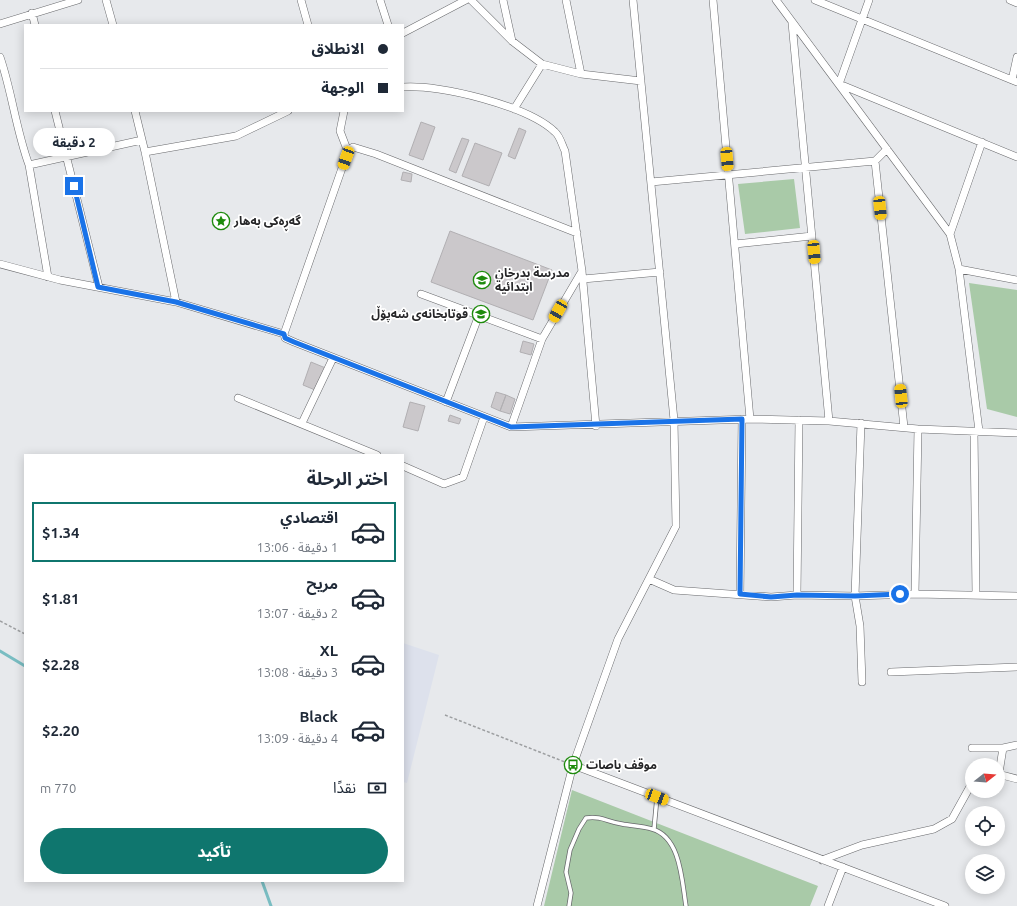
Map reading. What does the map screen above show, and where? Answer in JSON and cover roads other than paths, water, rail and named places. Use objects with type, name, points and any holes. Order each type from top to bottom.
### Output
[{"type":"street","points":[[0,24],[78,0]]},
{"type":"street","points":[[106,0],[113,24]]},
{"type":"street","points":[[301,0],[308,24]]},
{"type":"street","points":[[380,0],[388,24]]},
{"type":"street","points":[[404,32],[466,0]]},
{"type":"street","points":[[471,0],[512,41],[542,64],[581,74],[641,81]]},
{"type":"street","points":[[503,0],[512,41]]},
{"type":"street","points":[[566,0],[581,74]]},
{"type":"street","points":[[537,906],[574,765],[618,638],[676,526],[674,420],[634,0]]},
{"type":"street","points":[[713,0],[750,419]]},
{"type":"street","points":[[776,0],[950,234],[960,269],[976,431],[976,594]]},
{"type":"street","points":[[815,0],[1014,81],[1017,57]]},
{"type":"street","points":[[839,84],[869,0]]},
{"type":"street","points":[[1010,0],[1017,3]]},
{"type":"street","points":[[32,13],[35,24]]},
{"type":"street","points":[[792,22],[829,421]]},
{"type":"street","points":[[0,57],[10,90],[21,143],[29,165],[48,277]]},
{"type":"street","points":[[514,109],[542,64]]},
{"type":"street","points":[[839,84],[1017,157]]},
{"type":"street","points":[[404,87],[447,90],[514,109],[542,122],[557,133],[565,151],[582,270],[596,426]]},
{"type":"street","points":[[55,112],[98,287]]},
{"type":"street","points":[[135,112],[176,302]]},
{"type":"street","points":[[145,152],[236,136],[286,112]]},
{"type":"street","points":[[344,112],[340,132],[348,152]]},
{"type":"street","points":[[29,165],[142,140]]},
{"type":"street","points":[[950,234],[982,142]]},
{"type":"street","points":[[284,334],[348,152],[353,147],[376,154],[577,233]]},
{"type":"street","points":[[651,182],[875,161],[887,149]]},
{"type":"street","points":[[875,161],[904,427]]},
{"type":"street","points":[[735,244],[812,236]]},
{"type":"street","points":[[0,264],[48,277],[176,302],[284,334],[285,338],[333,358],[511,427],[596,426],[674,420],[750,419],[829,421],[918,429],[1017,433]]},
{"type":"street","points":[[960,269],[1017,280]]},
{"type":"street","points":[[511,427],[542,339],[582,270]]},
{"type":"street","points":[[583,279],[660,272]]},
{"type":"street","points":[[421,294],[542,339]]},
{"type":"street","points":[[446,402],[479,316]]},
{"type":"street","points":[[302,423],[333,358]]},
{"type":"street","points":[[238,398],[375,454]]},
{"type":"street","points":[[404,466],[444,484],[463,478],[484,417]]},
{"type":"street","points":[[740,594],[742,419]]},
{"type":"street","points":[[797,595],[799,420]]},
{"type":"street","points":[[861,423],[855,596],[860,626],[862,682]]},
{"type":"street","points":[[915,594],[918,429]]},
{"type":"street","points":[[649,579],[674,590],[771,597],[797,595],[855,596],[915,594],[1017,596]]},
{"type":"street","points":[[891,672],[1017,667]]},
{"type":"street","points":[[972,748],[1003,748],[1017,746]]},
{"type":"street","points":[[1001,758],[1003,748]]},
{"type":"street","points":[[574,765],[945,906]]},
{"type":"street","points":[[1005,776],[1017,779]]},
{"type":"street","points":[[822,860],[862,845],[934,829],[952,819],[965,796]]},
{"type":"street","points":[[828,906],[843,868]]},
{"type":"lane","points":[[654,829],[657,797]]},
{"type":"lane","points":[[569,906],[571,893],[566,872],[569,858],[579,829],[586,818],[598,816],[618,824],[654,829],[670,841],[676,854],[686,906]]},
{"type":"waterway","points":[[0,651],[24,665]]},
{"type":"waterway","points":[[262,882],[271,906]]},
{"type":"place","name":"گەڕەکی بەهار","points":[[221,221]]},
{"type":"place","name":"مدرسة بدرخان ابتدائية","points":[[482,280]]},
{"type":"place","name":"قوتابخانەی شەپۆڵ","points":[[481,314]]},
{"type":"place","name":"موقف باصات","points":[[573,765]]}]
